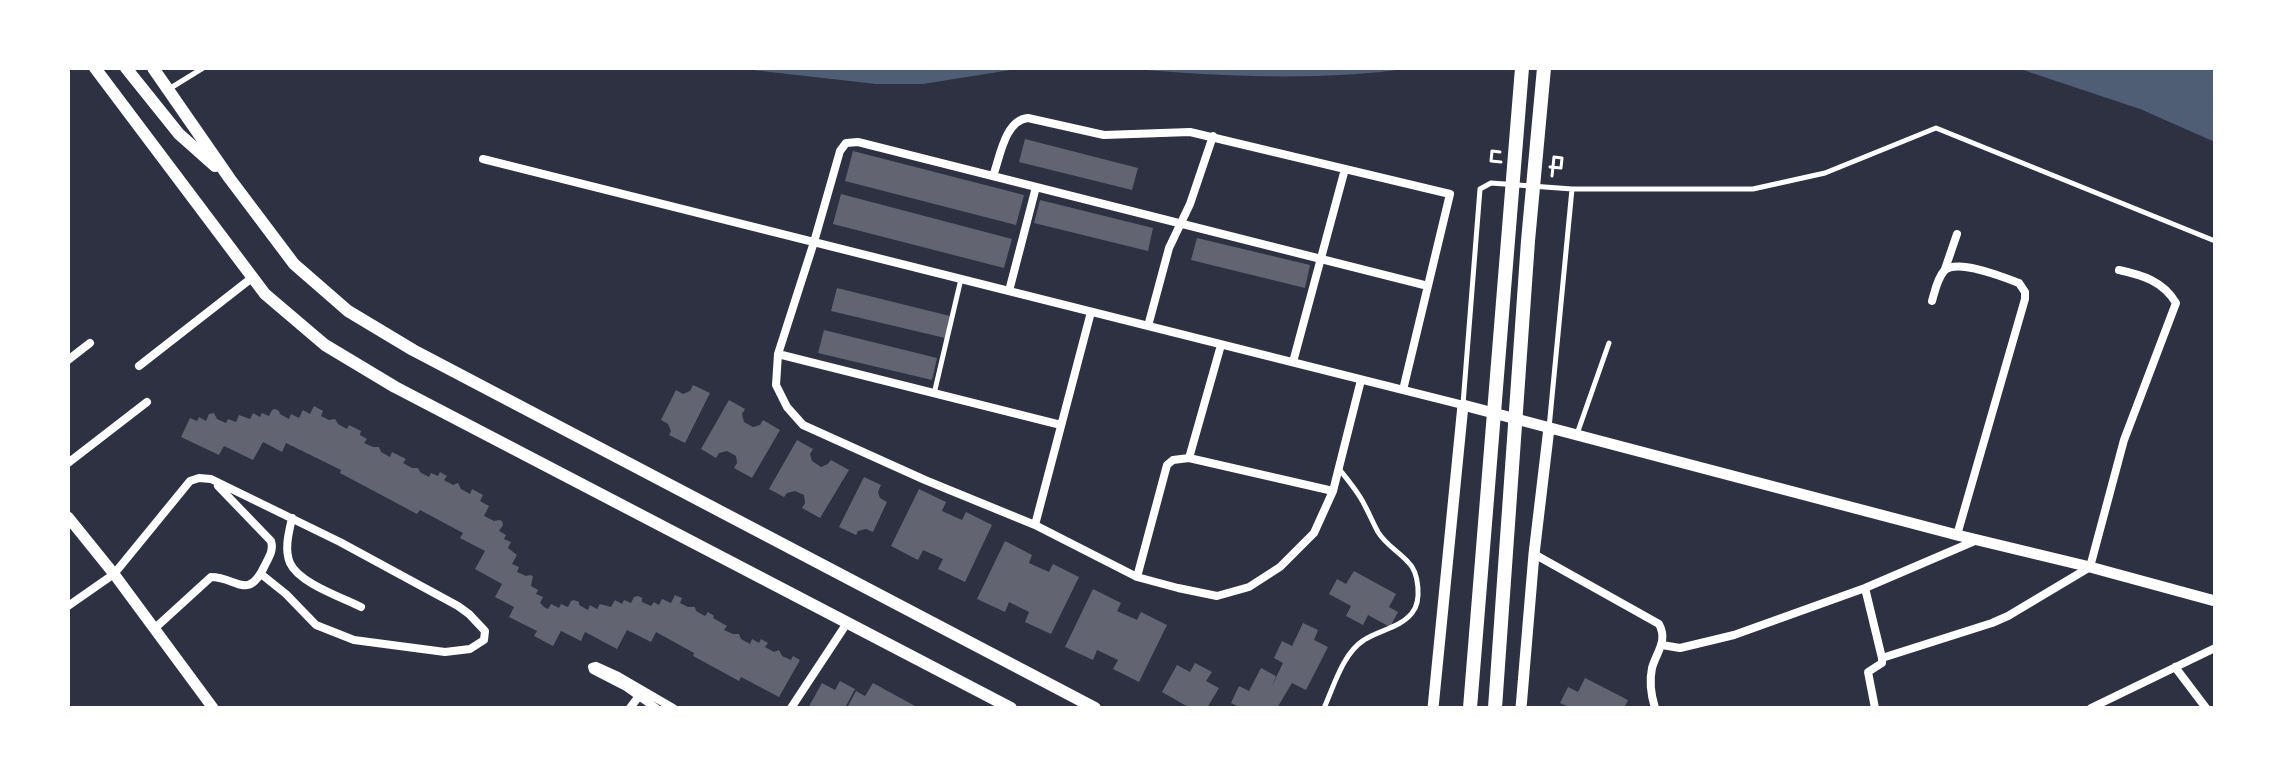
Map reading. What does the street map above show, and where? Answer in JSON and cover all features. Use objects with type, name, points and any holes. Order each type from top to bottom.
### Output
[{"type":"main road","points":[[95,68],[265,294],[325,345],[395,387],[1011,708]]},
{"type":"main road","points":[[126,68],[179,134],[230,179]]},
{"type":"main road","points":[[153,68],[294,264],[348,311],[413,350],[1095,708]]},
{"type":"main road","points":[[1470,702],[1522,68]]},
{"type":"main road","points":[[1495,702],[1528,241],[1544,68]]},
{"type":"street","points":[[993,176],[1012,126],[1018,119],[1028,118],[1104,135],[1190,132],[1213,136],[1450,194],[1403,390]]},
{"type":"street","points":[[1148,326],[1169,248],[1190,204],[1213,136]]},
{"type":"street","points":[[1361,380],[1333,491],[1314,533],[1280,567],[1249,587],[1217,596],[1137,577],[1035,525],[803,425],[787,407],[776,385],[778,354],[840,151],[846,143],[858,142],[1428,286]]},
{"type":"street","points":[[483,159],[1463,405],[2215,601]]},
{"type":"street","points":[[1293,362],[1345,169]]},
{"type":"street","points":[[1009,291],[1036,187]]},
{"type":"street","points":[[1932,301],[1957,234]]},
{"type":"street","points":[[1945,270],[1954,266],[1969,268],[2019,283],[2025,292],[1957,535]]},
{"type":"street","points":[[1882,658],[1992,623],[2090,567],[2124,440],[2176,303],[2169,291],[2141,274],[2119,270]]},
{"type":"street","points":[[139,366],[253,277]]},
{"type":"street","points":[[1035,525],[1091,312]]},
{"type":"street","points":[[68,360],[90,343]]},
{"type":"street","points":[[1189,458],[1221,345]]},
{"type":"street","points":[[778,354],[1061,425]]},
{"type":"street","points":[[68,463],[147,402]]},
{"type":"street","points":[[1433,708],[1463,405]]},
{"type":"street","points":[[1521,708],[1549,428]]},
{"type":"street","points":[[1137,577],[1167,465],[1173,460],[1189,458],[1333,491]]},
{"type":"street","points":[[68,606],[114,574],[190,481],[199,478],[211,479],[292,518],[458,606],[485,631],[484,640],[470,649],[445,652],[354,640],[316,625],[261,574]]},
{"type":"street","points":[[154,629],[211,577],[245,587],[250,585],[261,574],[272,550],[271,541],[211,479]]},
{"type":"street","points":[[68,517],[213,708]]},
{"type":"street","points":[[292,518],[287,539],[290,565],[304,579],[361,607]]},
{"type":"street","points":[[1662,645],[1680,648],[1734,635],[1865,588],[1977,540]]},
{"type":"street","points":[[1534,554],[1659,624],[1664,633],[1652,668],[1650,689],[1655,708]]},
{"type":"street","points":[[1865,588],[1882,658],[1882,663],[1868,672],[1875,708]]},
{"type":"street","points":[[791,708],[847,623]]},
{"type":"street","points":[[2091,708],[2215,648]]},
{"type":"street","points":[[656,708],[626,687],[600,675],[592,667],[618,676],[673,708]]},
{"type":"street","points":[[2175,667],[2206,708]]},
{"type":"street","points":[[630,708],[639,696]]},
{"type":"lane","points":[[169,90],[203,68]]},
{"type":"lane","points":[[1463,405],[1480,189],[1491,183],[1572,189],[1753,189],[1825,173],[1936,128],[2215,241]]},
{"type":"lane","points":[[1549,428],[1572,189]]},
{"type":"lane","points":[[934,394],[961,279]]},
{"type":"lane","points":[[1577,435],[1609,343]]},
{"type":"lane","points":[[1324,708],[1345,661],[1356,647],[1363,640],[1413,613],[1419,598],[1410,563],[1379,533],[1363,501],[1339,468]]},
{"type":"path","points":[[1491,161],[1492,151],[1500,152]]},
{"type":"path","points":[[1550,188],[1554,157],[1562,158],[1561,168]]},
{"type":"water","points":[[735,68],[1023,68],[923,84],[876,84]]},
{"type":"water","points":[[1121,68],[1413,68],[1304,76]]},
{"type":"water","points":[[2017,68],[2215,68],[2215,142],[2140,109]]},
{"type":"building","points":[[1025,139],[1138,168],[1132,190],[1019,162]]},
{"type":"building","points":[[853,151],[1024,195],[1016,225],[845,181]]},
{"type":"building","points":[[841,194],[1012,239],[1004,268],[833,224]]},
{"type":"building","points":[[1040,200],[1153,228],[1148,251],[1034,223]]},
{"type":"building","points":[[1197,238],[1310,265],[1305,288],[1191,260]]},
{"type":"building","points":[[837,288],[950,316],[945,338],[831,311]]},
{"type":"building","points":[[824,330],[937,358],[932,380],[818,353]]},
{"type":"building","points":[[693,385],[710,393],[685,443],[669,435],[668,424],[661,420],[676,390],[683,394],[690,391]]},
{"type":"building","points":[[729,400],[745,409],[742,414],[744,422],[753,427],[763,420],[780,430],[752,478],[734,468],[736,456],[727,451],[719,453],[716,458],[701,449]]},
{"type":"building","points":[[314,406],[323,411],[321,416],[335,419],[347,429],[349,425],[361,431],[360,435],[367,439],[364,443],[379,447],[390,457],[392,452],[406,459],[403,463],[418,468],[429,477],[431,473],[438,476],[440,472],[447,476],[444,480],[453,485],[458,483],[470,494],[472,489],[483,495],[480,501],[489,506],[484,516],[502,521],[499,531],[506,535],[504,539],[511,542],[508,548],[517,555],[512,564],[519,567],[517,572],[533,576],[531,586],[538,590],[536,594],[543,597],[540,603],[544,607],[548,609],[551,604],[559,608],[561,604],[568,607],[574,600],[588,610],[590,605],[597,609],[600,604],[611,607],[615,600],[622,604],[624,600],[631,603],[638,596],[651,606],[654,602],[659,605],[662,599],[671,603],[675,595],[682,598],[680,603],[695,607],[705,616],[708,612],[727,626],[724,630],[739,634],[750,644],[752,639],[759,643],[761,639],[768,643],[765,647],[774,652],[779,650],[782,656],[800,660],[779,697],[741,677],[739,681],[656,632],[651,642],[627,630],[617,649],[585,632],[581,641],[561,631],[553,646],[534,636],[537,631],[509,617],[514,607],[495,597],[502,584],[475,569],[485,551],[460,538],[463,533],[420,510],[417,514],[340,473],[341,470],[286,443],[282,452],[263,442],[253,460],[224,446],[219,455],[181,437],[190,418],[197,421],[199,417],[206,421],[209,414],[214,413],[217,419],[226,423],[228,419],[236,422],[239,415],[250,419],[253,413],[260,417],[262,413],[269,416],[275,409],[289,419],[291,414],[299,418],[303,410],[310,414]]},
{"type":"building","points":[[797,440],[813,449],[810,454],[812,461],[821,467],[831,460],[849,470],[820,518],[802,508],[804,495],[795,491],[784,497],[769,489]]},
{"type":"building","points":[[864,477],[881,485],[878,492],[880,498],[887,502],[873,532],[866,529],[858,531],[856,535],[839,527]]},
{"type":"building","points":[[919,489],[946,502],[942,511],[962,520],[966,512],[992,525],[965,582],[938,569],[943,559],[923,550],[918,560],[891,546]]},
{"type":"building","points":[[1005,541],[1032,555],[1029,563],[1049,572],[1053,564],[1079,577],[1051,634],[1025,622],[1029,612],[1009,602],[1005,612],[977,599]]},
{"type":"building","points":[[1354,571],[1396,594],[1389,607],[1398,612],[1390,627],[1368,615],[1363,625],[1346,616],[1351,606],[1329,594],[1337,579],[1346,584]]},
{"type":"building","points":[[1093,589],[1121,603],[1117,611],[1137,620],[1141,612],[1167,625],[1139,682],[1113,669],[1118,660],[1097,650],[1093,660],[1065,647]]},
{"type":"building","points":[[1303,623],[1318,630],[1314,640],[1328,647],[1306,690],[1292,683],[1277,708],[1241,708],[1231,703],[1239,686],[1249,691],[1261,668],[1276,676],[1272,686],[1283,663],[1274,658],[1282,641],[1292,646]]},
{"type":"building","points":[[1195,663],[1212,672],[1206,681],[1219,688],[1207,708],[1190,708],[1162,692],[1177,665],[1190,672]]},
{"type":"building","points":[[1585,678],[1628,700],[1624,708],[1571,708],[1560,703],[1568,687],[1578,692]]},
{"type":"building","points":[[840,681],[855,689],[845,708],[808,708],[822,683],[835,690]]},
{"type":"building","points":[[873,683],[914,708],[848,706],[856,691],[865,696]]}]
